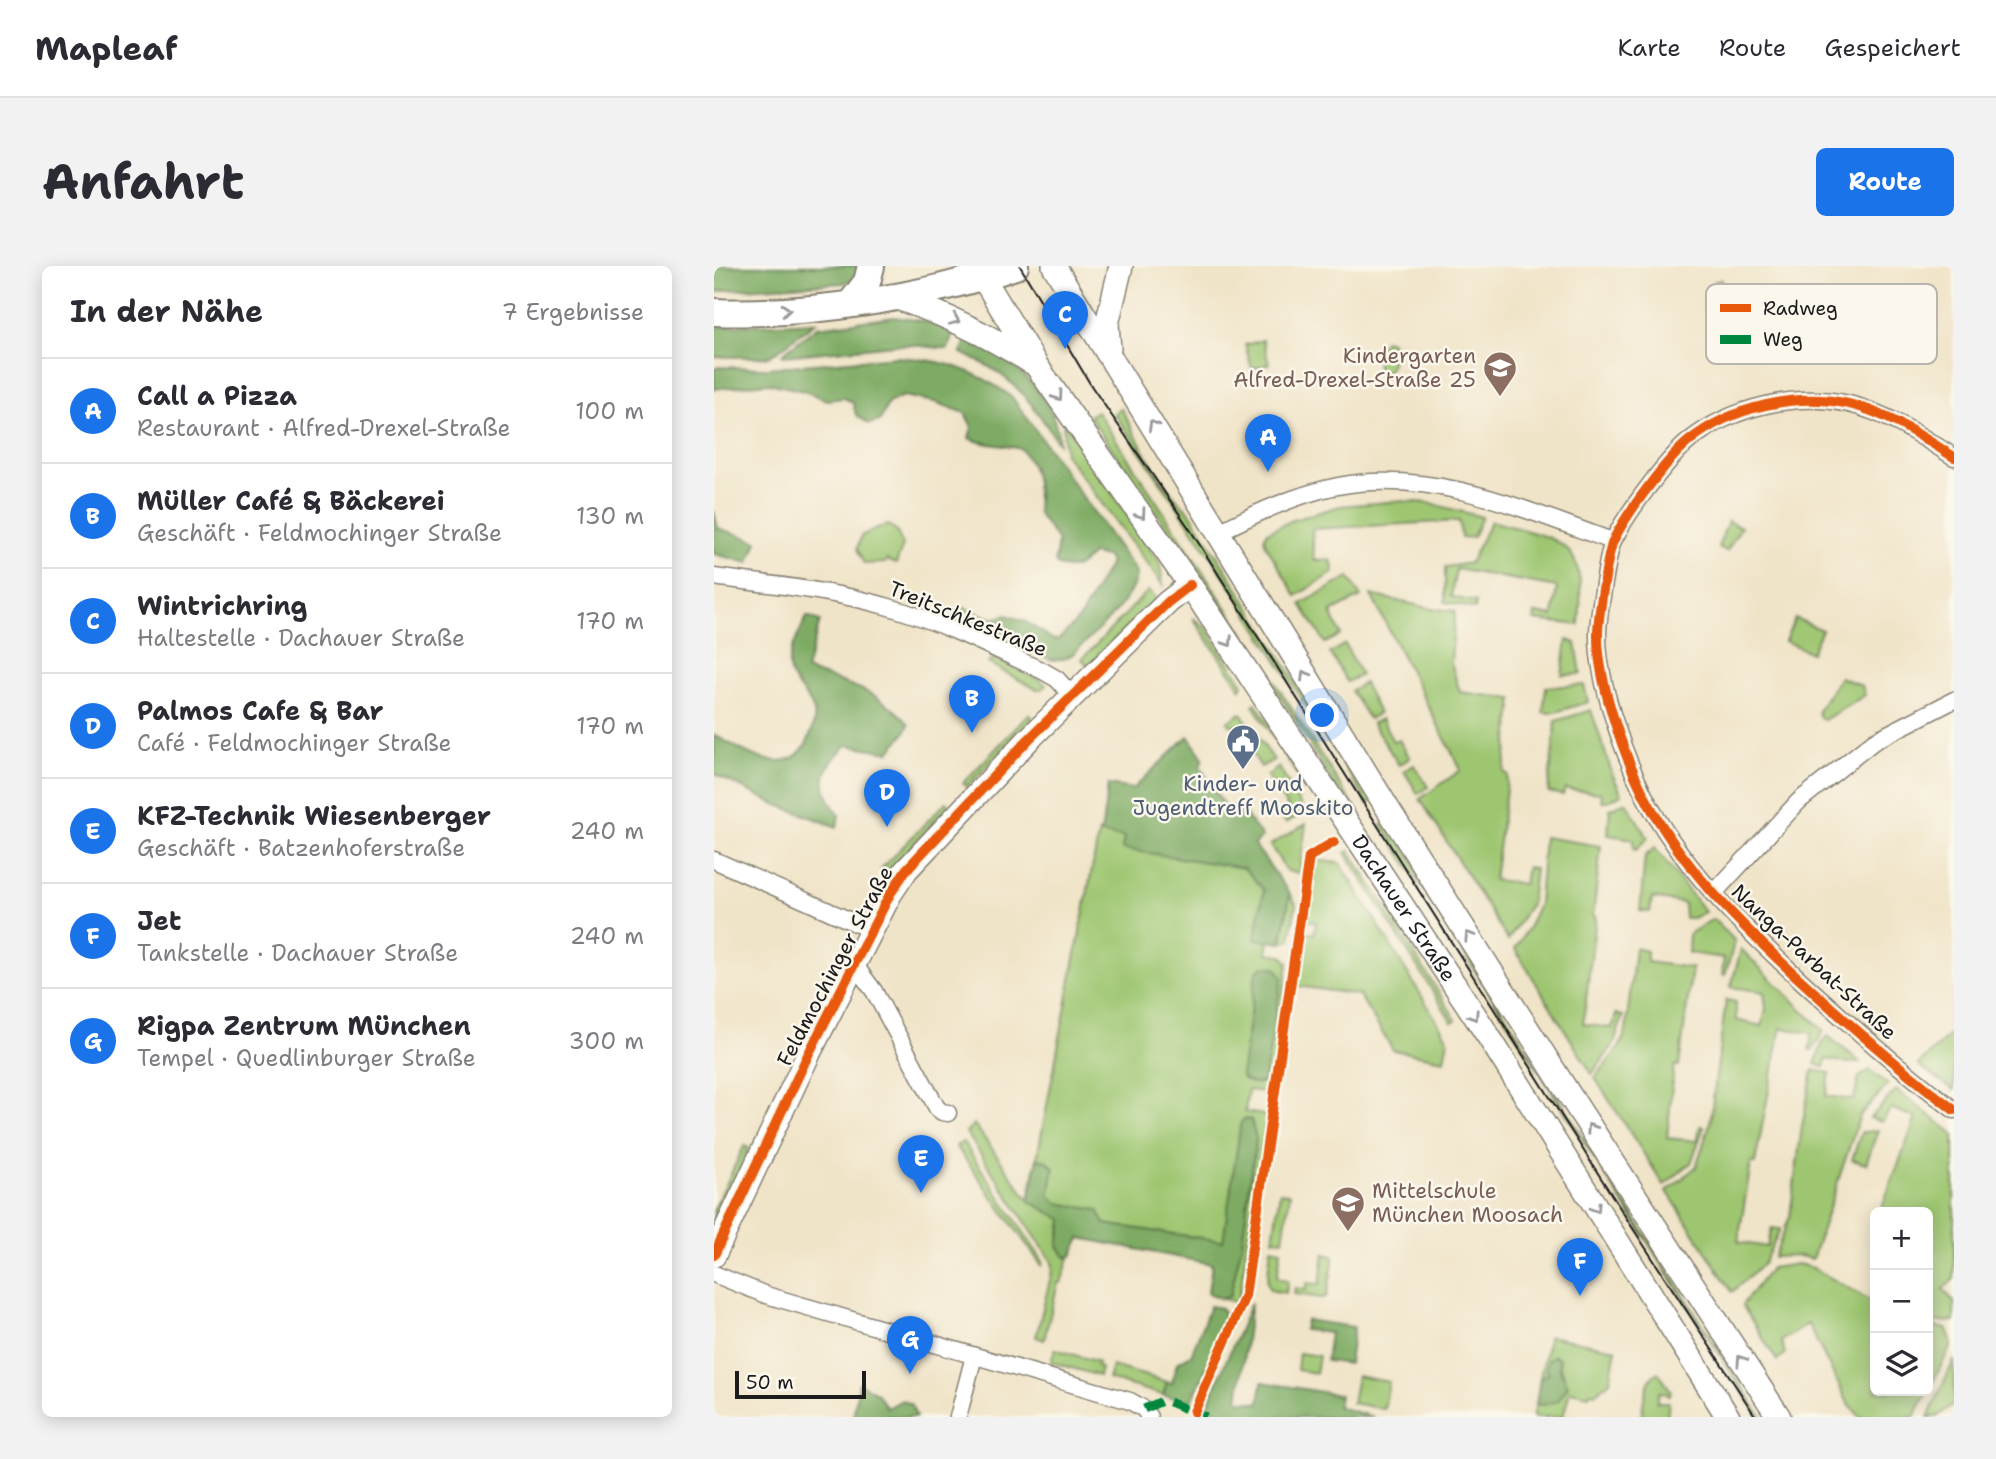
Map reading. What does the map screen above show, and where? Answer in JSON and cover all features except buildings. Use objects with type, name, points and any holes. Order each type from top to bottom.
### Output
[{"type":"main road","points":[[851,303],[867,282],[871,266]]},
{"type":"main road","points":[[714,312],[763,312],[851,303],[891,296],[979,271],[1015,266]]},
{"type":"main road","name":"Dachauer Straße","points":[[1054,266],[1395,820],[1779,1417]]},
{"type":"main road","points":[[1109,352],[1107,324],[1121,266]]},
{"type":"main road","name":"Dachauer Straße","points":[[979,271],[1036,365],[1191,584],[1489,1037],[1728,1417]]},
{"type":"main road","points":[[891,296],[963,324],[996,340],[1036,365]]},
{"type":"main road","name":"Feldmochinger Straße","points":[[714,1255],[803,1065],[871,930],[906,870],[1028,740],[1168,602],[1191,584]]},
{"type":"street","name":"Nanga-Parbat-Straße","points":[[1954,457],[1889,417],[1848,404],[1806,399],[1763,405],[1726,419],[1689,441],[1656,478],[1612,541],[1598,634],[1608,699],[1623,745],[1644,795],[1666,831],[1713,894],[1741,925],[1842,1018],[1954,1110]]},
{"type":"street","points":[[1219,532],[1310,493],[1341,485],[1382,482],[1426,484],[1466,492],[1612,541]]},
{"type":"street","name":"Treitschkestraße","points":[[714,577],[812,590],[896,609],[949,629],[1043,671],[1057,679],[1073,697]]},
{"type":"street","points":[[1713,894],[1799,801],[1874,741],[1954,700]]},
{"type":"street","points":[[714,860],[871,930]]},
{"type":"street","points":[[854,964],[874,991],[937,1108],[948,1113]]},
{"type":"street","points":[[714,1274],[766,1295],[1130,1401],[1146,1413]]},
{"type":"street","points":[[958,1417],[974,1356]]},
{"type":"green space","points":[[714,266],[863,266],[856,278],[844,283],[714,293]]},
{"type":"green space","points":[[1721,279],[1724,284],[1713,284]]},
{"type":"green space","points":[[894,317],[923,321],[954,330],[948,349],[895,345],[784,356],[782,354],[817,327]]},
{"type":"green space","points":[[816,322],[772,355],[714,357],[714,327]]},
{"type":"green space","points":[[968,334],[1014,366],[1039,393],[1056,425],[1059,444],[1029,401],[1007,379],[961,353]]},
{"type":"green space","points":[[1263,340],[1269,364],[1252,369],[1245,345]]},
{"type":"green space","points":[[1385,340],[1391,342],[1393,355],[1389,368],[1383,374],[1377,370],[1377,362],[1379,350]]},
{"type":"green space","points":[[896,357],[929,360],[957,367],[984,379],[1012,397],[1136,572],[1129,593],[1121,605],[1073,654],[1064,659],[1051,660],[958,616],[962,607],[994,619],[1007,615],[1026,622],[1054,640],[1059,639],[1080,618],[1110,563],[1107,557],[1092,554],[1077,567],[1058,566],[1055,561],[1058,541],[1038,514],[1032,466],[1021,449],[969,438],[972,427],[965,413],[935,402],[903,396],[888,403],[880,421],[869,424],[856,415],[853,403],[844,398],[827,400],[804,391],[768,383],[714,389],[714,367],[767,368]]},
{"type":"green space","points":[[1121,408],[1159,476],[1189,511],[1320,720],[1374,799],[1368,804],[1226,579],[1114,413]]},
{"type":"green space","points":[[1097,411],[1356,810],[1351,814],[1221,605],[1089,416]]},
{"type":"green space","points":[[1063,421],[1160,563],[1163,585],[1065,454]]},
{"type":"green space","points":[[1399,501],[1428,503],[1482,517],[1473,537],[1461,538],[1459,521],[1312,529],[1314,560],[1331,560],[1334,572],[1296,596],[1266,545],[1264,538],[1267,532],[1293,520],[1340,506]]},
{"type":"green space","points":[[714,511],[718,528],[757,541],[749,563],[714,554]]},
{"type":"green space","points":[[1491,521],[1538,534],[1566,548],[1574,559],[1579,575],[1579,625],[1534,620],[1535,613],[1553,616],[1557,587],[1456,569],[1451,597],[1476,602],[1475,609],[1445,602],[1445,567],[1470,563]]},
{"type":"green space","points":[[1728,521],[1741,527],[1727,551],[1718,547]]},
{"type":"green space","points":[[889,525],[897,532],[903,545],[896,564],[887,560],[885,563],[864,564],[857,549],[861,536]]},
{"type":"green space","points":[[1349,577],[1361,597],[1331,612],[1341,635],[1325,643],[1301,604]]},
{"type":"green space","points":[[1148,591],[1157,598],[1088,666],[1082,659]]},
{"type":"green space","points":[[1371,595],[1455,611],[1451,663],[1460,692],[1513,699],[1504,773],[1508,774],[1494,880],[1524,884],[1527,867],[1535,869],[1531,903],[1508,940],[1420,799],[1461,770]]},
{"type":"green space","points":[[807,616],[820,621],[806,670],[874,695],[909,724],[889,752],[847,745],[838,753],[825,778],[827,795],[839,815],[837,827],[775,804],[714,774],[714,735],[750,754],[777,761],[789,759],[799,753],[808,740],[814,725],[814,713],[811,704],[792,678],[789,667],[793,648]]},
{"type":"green space","points":[[1193,618],[1205,626],[1243,684],[1241,689]]},
{"type":"green space","points":[[1795,618],[1822,630],[1811,653],[1785,641]]},
{"type":"green space","points":[[1567,640],[1576,643],[1581,674],[1562,675]]},
{"type":"green space","points":[[1345,644],[1361,675],[1347,682],[1330,653]]},
{"type":"green space","points":[[993,658],[1046,685],[1042,689],[1036,689],[988,663]]},
{"type":"green space","points":[[1840,677],[1862,686],[1865,695],[1824,720],[1818,711]]},
{"type":"green space","points":[[1364,683],[1379,713],[1369,719],[1351,691]]},
{"type":"green space","points":[[1584,685],[1588,702],[1552,713],[1543,712],[1546,687]]},
{"type":"green space","points":[[1256,703],[1307,783],[1304,786],[1253,705]]},
{"type":"green space","points":[[1591,710],[1613,776],[1622,794],[1602,801],[1601,793],[1565,789],[1563,795],[1548,792],[1556,721]]},
{"type":"green space","points":[[1241,713],[1274,760],[1261,767],[1233,724],[1230,726],[1227,722]]},
{"type":"green space","points":[[1029,714],[1033,718],[967,787],[963,783]]},
{"type":"green space","points":[[1382,719],[1393,742],[1399,740],[1410,758],[1399,765],[1372,723]]},
{"type":"green space","points":[[1188,736],[1203,758],[1200,767],[1225,807],[1240,807],[1262,837],[1254,844],[1290,894],[1281,943],[1255,939],[1264,890],[1244,868],[1122,849],[1124,837],[1101,834],[1108,785],[1133,789]]},
{"type":"green space","points":[[1414,765],[1428,787],[1418,794],[1404,771]]},
{"type":"green space","points":[[1279,767],[1303,809],[1301,814],[1286,823],[1279,813],[1288,807],[1267,776]]},
{"type":"green space","points":[[946,802],[950,805],[886,873],[881,869]]},
{"type":"green space","points":[[1626,802],[1648,838],[1636,850],[1633,849],[1633,839],[1608,835],[1610,809]]},
{"type":"green space","points":[[1389,821],[1485,983],[1762,1417],[1759,1417],[1382,825]]},
{"type":"green space","points":[[1306,824],[1299,873],[1287,871],[1270,845]]},
{"type":"green space","points":[[1099,832],[1247,856],[1277,892],[1267,953],[1282,955],[1288,963],[1270,1090],[1248,1090],[1245,1112],[1264,1115],[1266,1118],[1239,1298],[1235,1302],[1219,1298],[1230,1296],[1242,1243],[1256,1139],[1251,1120],[1245,1119],[1227,1245],[1062,1220],[1058,1245],[1065,1257],[1069,1258],[1061,1283],[1058,1283],[1044,1340],[1036,1337],[1053,1268],[1052,1262],[966,1132],[974,1124],[1029,1200]]},
{"type":"green space","points":[[1544,837],[1601,846],[1593,916],[1596,917],[1583,1024],[1612,1028],[1616,1014],[1623,1016],[1614,1044],[1592,1074],[1515,949],[1539,904]]},
{"type":"green space","points":[[1655,848],[1705,912],[1693,918],[1685,918],[1684,903],[1652,898],[1650,912],[1640,911],[1645,856]]},
{"type":"green space","points":[[1350,851],[1456,1020],[1452,1022],[1346,853]]},
{"type":"green space","points":[[1314,860],[1340,863],[1448,1039],[1444,1060],[1393,1050],[1359,995],[1297,986],[1304,932],[1314,934],[1316,922],[1306,920]]},
{"type":"green space","points":[[1290,894],[1296,904],[1290,940],[1282,943]]},
{"type":"green space","points":[[1713,919],[1735,941],[1725,975],[1722,975],[1724,958],[1688,953],[1689,934]]},
{"type":"green space","points":[[1635,948],[1647,951],[1647,962],[1692,968],[1679,1066],[1674,1066],[1667,1138],[1697,1141],[1700,1126],[1704,1127],[1691,1163],[1664,1185],[1595,1078],[1620,1046],[1626,1031]]},
{"type":"green space","points":[[1741,949],[1824,1031],[1812,1050],[1809,1050],[1812,1033],[1781,1028],[1755,1163],[1751,1163],[1738,1242],[1767,1247],[1772,1228],[1780,1229],[1764,1263],[1732,1292],[1667,1191],[1696,1167],[1710,1123],[1726,1000],[1736,1002],[1736,1020],[1762,1026],[1766,1009],[1764,992],[1731,987]]},
{"type":"green space","points":[[1263,966],[1276,968],[1282,977],[1264,1082],[1254,1083],[1241,1076],[1256,972]]},
{"type":"green space","points":[[1954,1031],[1954,1090],[1918,1065]]},
{"type":"green space","points":[[1828,1036],[1860,1062],[1826,1059],[1824,1067],[1815,1064]]},
{"type":"green space","points":[[1813,1070],[1830,1073],[1826,1096],[1854,1100],[1859,1077],[1870,1070],[1888,1085],[1860,1115],[1812,1259],[1800,1256],[1774,1257],[1790,1216],[1802,1126]]},
{"type":"green space","points":[[1896,1090],[1954,1134],[1954,1279],[1943,1289],[1954,1302],[1954,1321],[1933,1320],[1933,1207],[1882,1207],[1916,1118],[1891,1108],[1882,1122],[1870,1118]]},
{"type":"green space","points":[[1244,1119],[1251,1120],[1256,1139],[1242,1243],[1230,1296],[1219,1298],[1208,1292],[1212,1264],[1080,1238],[1072,1256],[1065,1257],[1058,1246],[1063,1220],[1029,1201],[1037,1159],[1047,1161],[1054,1168],[1049,1196],[1058,1203],[1098,1210],[1105,1224],[1223,1241],[1241,1122]]},
{"type":"green space","points":[[1878,1130],[1866,1164],[1852,1160],[1861,1133]]},
{"type":"green space","points":[[963,1142],[1043,1261],[1042,1266],[956,1146]]},
{"type":"green space","points":[[744,1146],[749,1148],[714,1223],[714,1210]]},
{"type":"green space","points":[[1280,1192],[1290,1194],[1283,1240],[1273,1239]]},
{"type":"green space","points":[[1271,1248],[1281,1250],[1277,1278],[1288,1280],[1286,1293],[1270,1290],[1267,1282]]},
{"type":"green space","points":[[1324,1254],[1334,1256],[1327,1296],[1322,1298],[1294,1294],[1295,1288],[1306,1290],[1307,1283],[1320,1284]]},
{"type":"green space","points":[[1798,1264],[1813,1268],[1870,1300],[1870,1396],[1925,1396],[1914,1417],[1860,1417],[1848,1403],[1808,1324],[1781,1341],[1785,1353],[1777,1361],[1742,1305],[1771,1268]]},
{"type":"green space","points":[[1251,1303],[1238,1400],[1259,1403],[1262,1382],[1340,1395],[1338,1407],[1374,1417],[1227,1417],[1210,1407],[1209,1401]]},
{"type":"green space","points":[[1210,1306],[1221,1308],[1225,1315],[1225,1327],[1193,1399],[1187,1401],[1163,1395],[1167,1382],[1172,1383],[1177,1363],[1191,1355]]},
{"type":"green space","points":[[1306,1320],[1354,1327],[1349,1364],[1326,1361],[1330,1333],[1304,1330]]},
{"type":"green space","points":[[1933,1326],[1947,1329],[1952,1345],[1933,1381]]},
{"type":"green space","points":[[1549,1336],[1616,1349],[1610,1381],[1596,1393],[1590,1392],[1589,1395],[1570,1391],[1563,1417],[1533,1417],[1536,1404],[1544,1405],[1564,1375],[1555,1356],[1549,1359],[1546,1367],[1549,1373],[1540,1378]]},
{"type":"green space","points":[[1055,1349],[1098,1362],[1097,1366],[1101,1368],[1099,1376],[1051,1362]]},
{"type":"green space","points":[[1299,1353],[1319,1356],[1316,1373],[1297,1370]]},
{"type":"green space","points":[[1554,1356],[1560,1359],[1559,1367],[1568,1386],[1558,1401],[1536,1404],[1540,1378],[1549,1374],[1546,1367],[1549,1359]]},
{"type":"green space","points":[[1954,1360],[1954,1403],[1937,1417],[1928,1417]]},
{"type":"green space","points":[[1112,1366],[1167,1382],[1163,1395],[1108,1379]]},
{"type":"green space","points":[[1658,1372],[1671,1391],[1670,1396],[1659,1392],[1657,1402],[1669,1402],[1667,1417],[1641,1417],[1647,1386]]},
{"type":"green space","points":[[1357,1376],[1389,1382],[1384,1409],[1352,1403]]},
{"type":"green space","points":[[859,1383],[877,1393],[887,1408],[902,1400],[911,1404],[916,1417],[853,1417]]},
{"type":"tram line","points":[[1020,266],[1092,387],[1189,528],[1632,1227],[1756,1417]]},
{"type":"marked path","points":[[1144,1409],[1164,1400],[1206,1417]]},
{"type":"cycle path","points":[[1954,457],[1890,419],[1849,404],[1786,401],[1744,411],[1724,419],[1680,449],[1648,487],[1620,528],[1609,556],[1598,633],[1602,672],[1620,738],[1644,795],[1675,845],[1712,891],[1774,955],[1873,1045],[1954,1110]]},
{"type":"cycle path","points":[[714,1255],[808,1055],[890,894],[906,870],[1028,740],[1168,602],[1190,585]]},
{"type":"cycle path","points":[[1194,1412],[1245,1296],[1309,857],[1334,842]]},
{"type":"place","name":"Wintrichring","points":[[1065,349]]},
{"type":"place","name":"Kindergarten Alfred-Drexel-Straße 25","points":[[1500,398]]},
{"type":"place","name":"Call a Pizza","points":[[1268,472]]},
{"type":"place","name":"Müller Café & Bäckerei","points":[[972,733]]},
{"type":"place","name":"Kinder- und Jugendtreff Mooskito","points":[[1243,771]]},
{"type":"place","name":"Palmos Cafe & Bar","points":[[887,827]]},
{"type":"place","name":"KFZ-Technik Wiesenberger","points":[[921,1193]]},
{"type":"place","name":"Mittelschule München Moosach","points":[[1348,1233]]},
{"type":"place","name":"Jet","points":[[1580,1296]]},
{"type":"place","name":"Rigpa Zentrum München","points":[[910,1374]]}]
